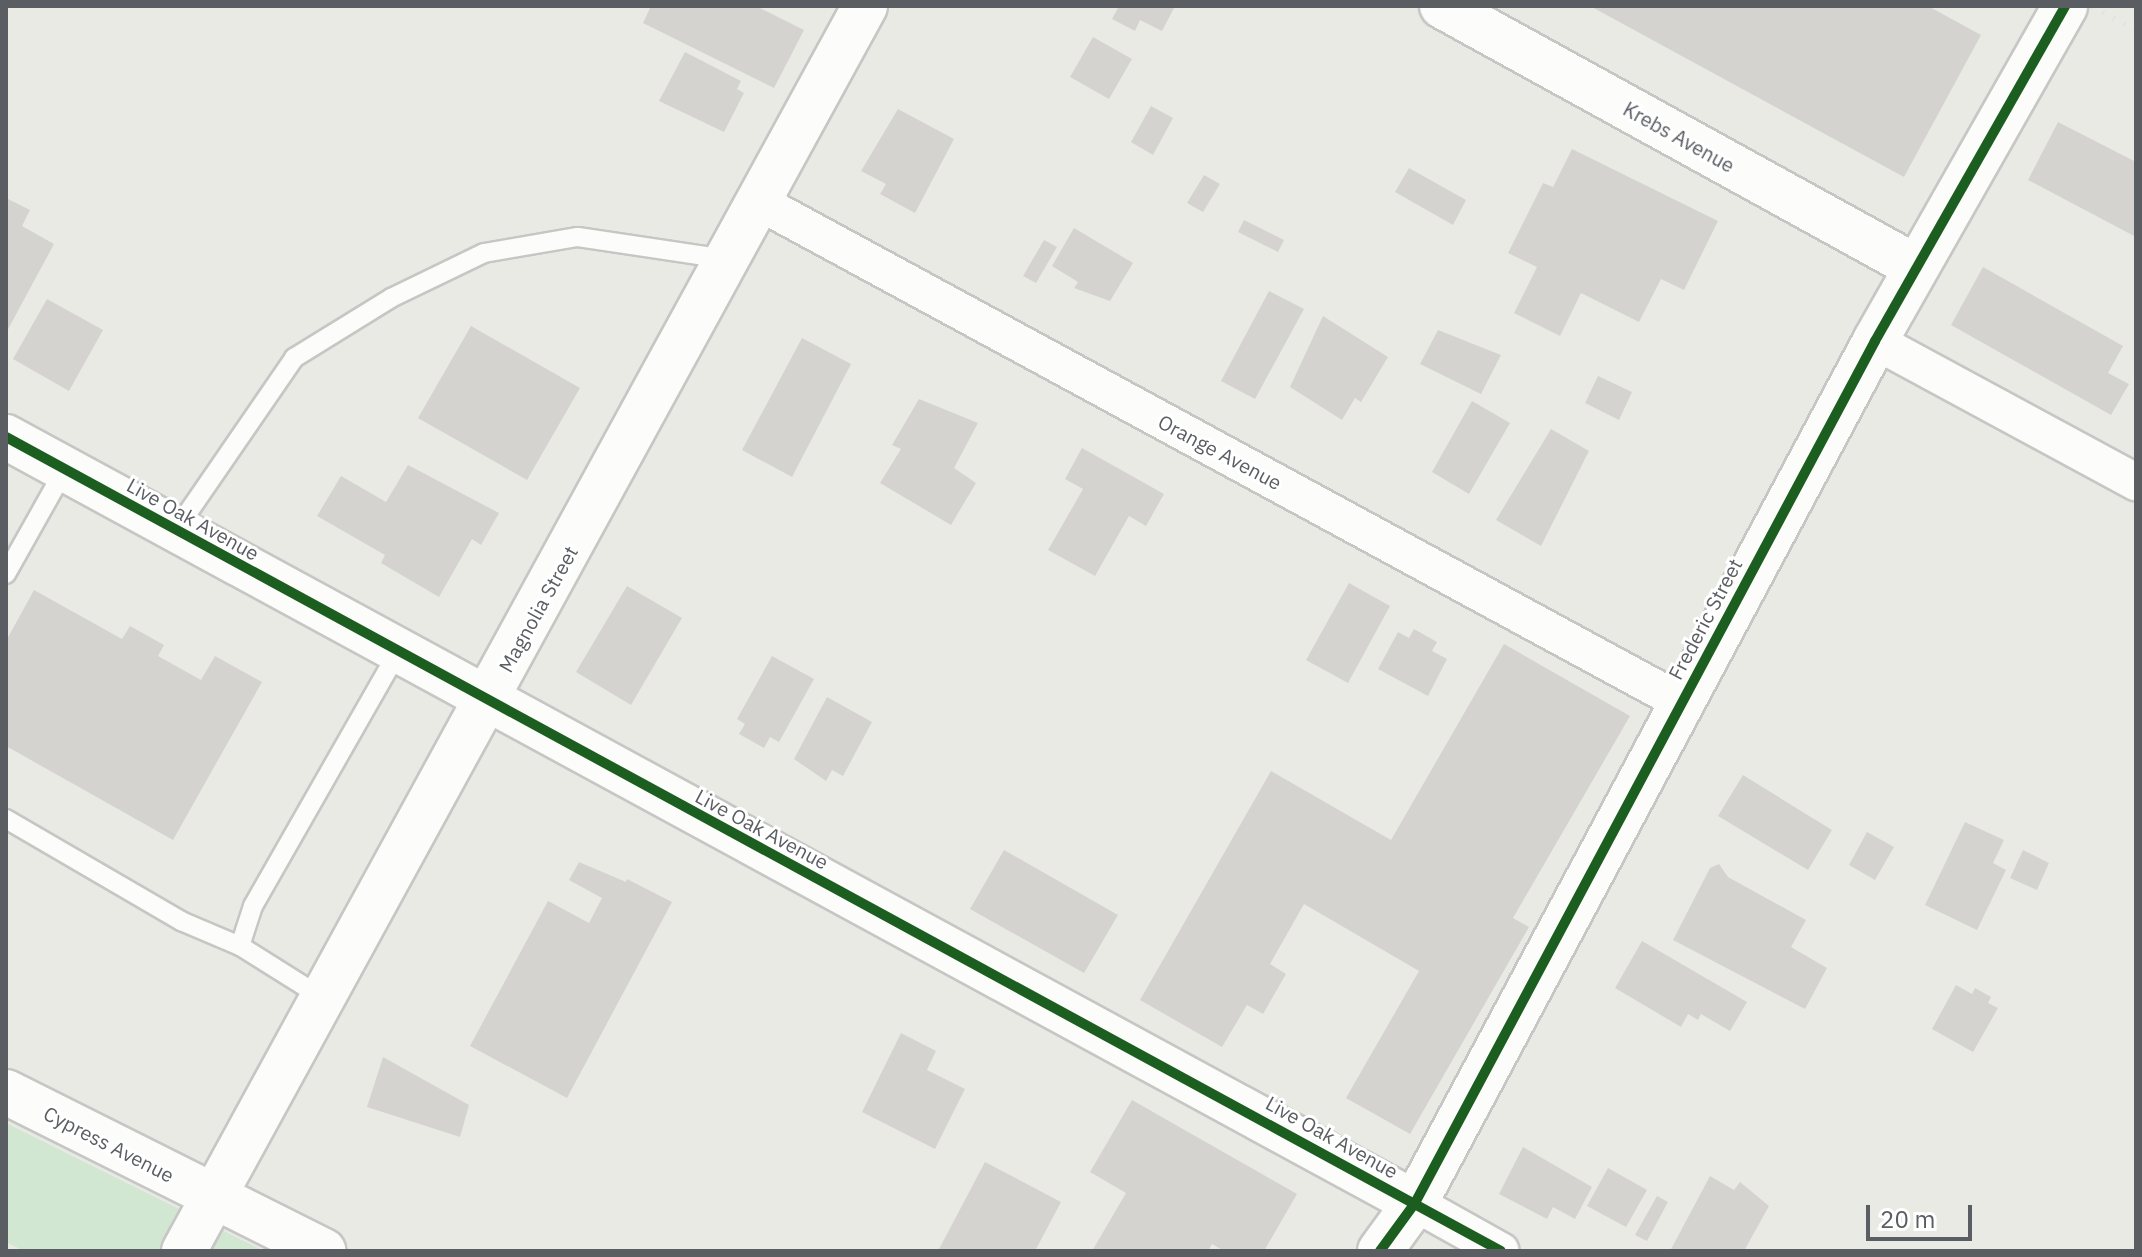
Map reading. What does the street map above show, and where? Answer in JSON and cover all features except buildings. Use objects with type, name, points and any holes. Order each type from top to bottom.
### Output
[{"type":"street","name":"Magnolia Street","points":[[184,1251],[488,702],[865,6]]},
{"type":"street","name":"Krebs Avenue","points":[[1442,6],[1916,267]]},
{"type":"street","name":"Frederic Street","points":[[1380,1251],[1415,1203],[1875,341],[2065,6]]},
{"type":"street","name":"Orange Avenue","points":[[759,202],[1681,702]]},
{"type":"street","points":[[1875,341],[2136,482]]},
{"type":"street","name":"Live Oak Avenue","points":[[6,437],[1501,1251]]},
{"type":"street","name":"Cypress Avenue","points":[[6,1092],[213,1197]]},
{"type":"street","points":[[213,1197],[323,1251]]},
{"type":"lane","points":[[176,530],[294,358],[391,298],[484,253],[578,237],[678,248],[728,260]]},
{"type":"lane","points":[[6,574],[65,469]]},
{"type":"lane","points":[[240,946],[253,906],[398,652]]},
{"type":"lane","points":[[6,819],[181,921],[240,946],[323,998]]},
{"type":"green space","points":[[6,1123],[264,1251],[24,1251],[6,1242]]},
{"type":"railway","points":[[2092,6],[2136,31]]},
{"type":"cycle path","points":[[1380,1251],[1415,1203],[1875,341],[2065,6]]},
{"type":"cycle path","points":[[6,437],[1501,1251]]}]
